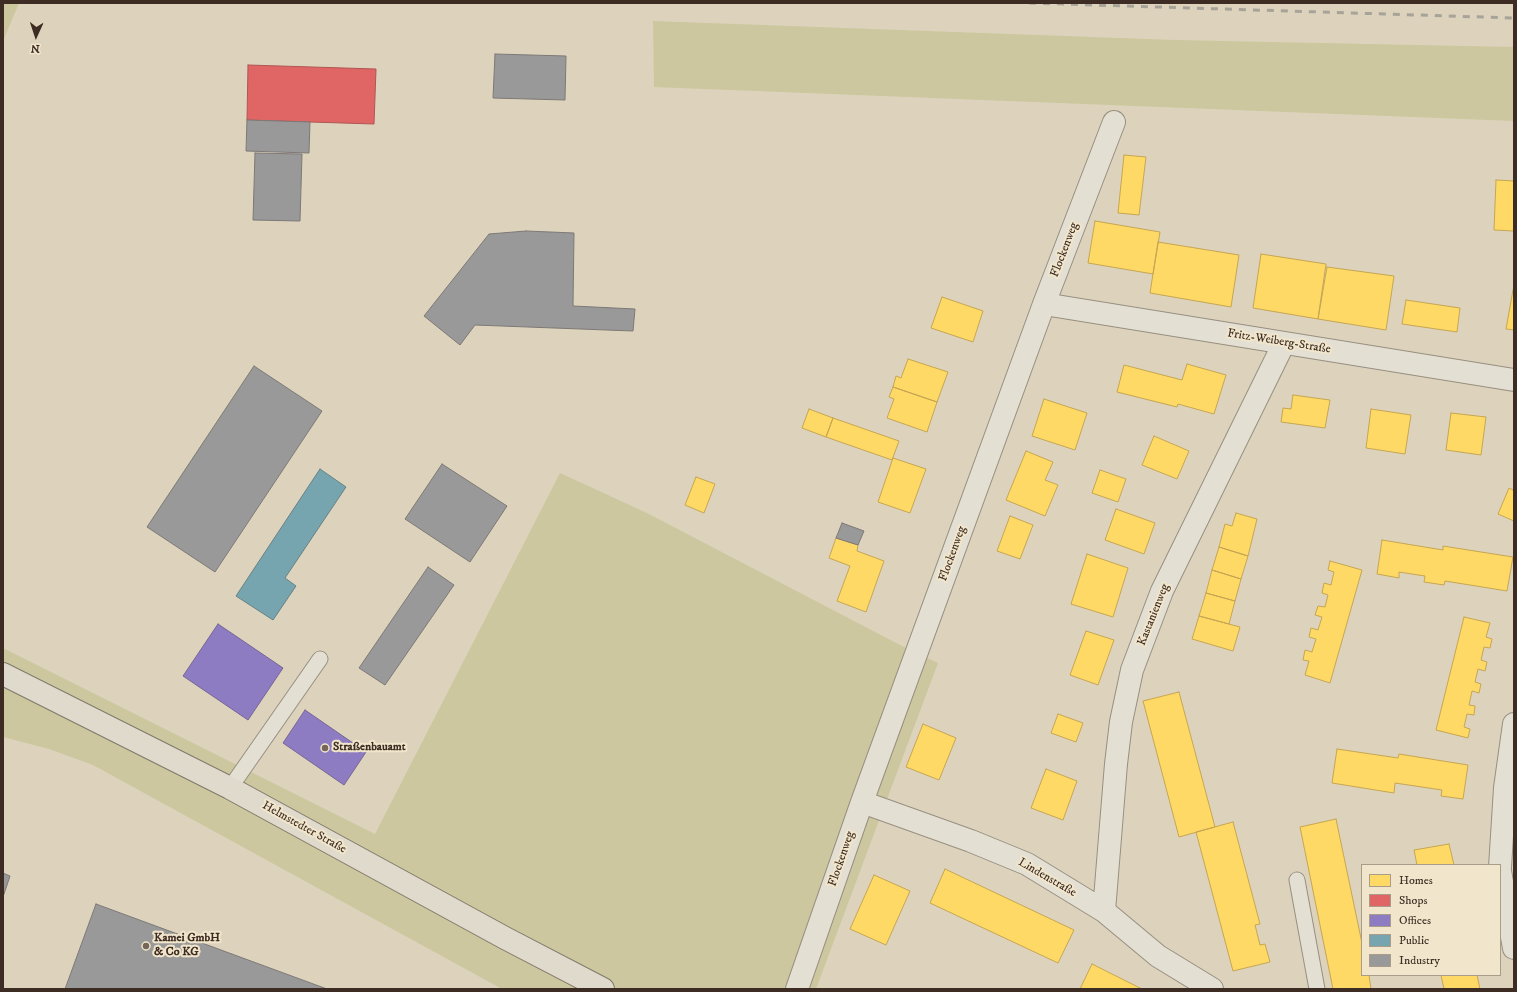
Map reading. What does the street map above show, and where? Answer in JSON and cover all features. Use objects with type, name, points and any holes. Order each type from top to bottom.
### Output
[{"type":"main road","name":"Helmstedter Straße","points":[[3,674],[230,788],[505,938],[603,989]]},
{"type":"street","name":"Flockenweg","points":[[797,989],[862,802],[1044,304],[1114,122]]},
{"type":"street","name":"Fritz-Weiberg-Straße","points":[[1044,304],[1514,380]]},
{"type":"street","name":"Kastanienweg","points":[[1104,911],[1121,722],[1132,670],[1162,591],[1284,343]]},
{"type":"street","points":[[1500,864],[1505,788],[1514,724]]},
{"type":"street","name":"Lindenstraße","points":[[862,802],[971,841],[1027,864],[1104,911],[1158,956],[1212,989]]},
{"type":"street","points":[[1501,876],[1514,948]]},
{"type":"lane","points":[[230,788],[320,659]]},
{"type":"lane","points":[[1297,880],[1316,989]]},
{"type":"shaded area","points":[[3,3],[19,3],[3,41]]},
{"type":"shaded area","points":[[653,21],[1175,40],[1514,47],[1514,121],[654,87]]},
{"type":"shaded area","points":[[560,473],[647,513],[902,646],[938,663],[816,989],[502,989],[93,765],[49,749],[3,737],[3,648],[375,834]]},
{"type":"building: Homes","points":[[1124,155],[1146,157],[1139,215],[1118,213]]},
{"type":"building: Homes","points":[[1496,180],[1514,181],[1514,231],[1494,230]]},
{"type":"building: Homes","points":[[1095,221],[1160,232],[1153,274],[1088,263]]},
{"type":"building: Homes","points":[[1158,242],[1239,255],[1231,307],[1150,293]]},
{"type":"building: Homes","points":[[1261,254],[1326,264],[1318,319],[1253,308]]},
{"type":"building: Homes","points":[[1327,267],[1394,276],[1386,330],[1318,319]]},
{"type":"building: Homes","points":[[1514,290],[1514,330],[1506,329]]},
{"type":"building: Homes","points":[[942,297],[983,311],[973,342],[931,328]]},
{"type":"building: Homes","points":[[1406,300],[1460,308],[1457,332],[1402,324]]},
{"type":"building: Homes","points":[[908,359],[948,372],[937,402],[893,387],[896,376],[901,378]]},
{"type":"building: Homes","points":[[1187,364],[1226,375],[1214,414],[1178,404],[1177,407],[1117,392],[1124,365],[1182,380]]},
{"type":"building: Homes","points":[[893,387],[937,402],[927,432],[887,418],[894,399],[889,397]]},
{"type":"building: Homes","points":[[1293,395],[1330,400],[1325,428],[1281,422],[1283,408],[1291,409]]},
{"type":"building: Homes","points":[[1044,399],[1087,413],[1075,450],[1032,436]]},
{"type":"building: Homes","points":[[809,409],[833,418],[826,437],[802,428]]},
{"type":"building: Homes","points":[[1371,409],[1411,415],[1405,454],[1366,448]]},
{"type":"building: Homes","points":[[1451,413],[1486,417],[1481,455],[1446,450]]},
{"type":"building: Homes","points":[[833,418],[899,441],[892,460],[826,437]]},
{"type":"building: Homes","points":[[1154,436],[1189,451],[1177,479],[1142,465]]},
{"type":"building: Homes","points":[[1026,451],[1053,462],[1045,480],[1058,485],[1045,516],[1006,500]]},
{"type":"building: Homes","points":[[893,458],[926,469],[910,513],[878,502]]},
{"type":"building: Homes","points":[[1100,470],[1126,479],[1118,502],[1092,493]]},
{"type":"building: Homes","points":[[696,477],[715,484],[704,513],[685,505]]},
{"type":"building: Homes","points":[[1514,487],[1514,521],[1498,514],[1509,488],[1513,490]]},
{"type":"building: Homes","points":[[1116,509],[1155,523],[1144,554],[1105,540]]},
{"type":"building: Homes","points":[[1236,513],[1257,519],[1248,556],[1219,547],[1225,524],[1232,526]]},
{"type":"building: Homes","points":[[1010,516],[1033,525],[1020,559],[997,551]]},
{"type":"building: Homes","points":[[836,538],[858,545],[857,551],[884,561],[866,612],[837,601],[850,566],[829,558]]},
{"type":"building: Homes","points":[[1382,540],[1443,550],[1443,546],[1513,557],[1507,591],[1445,581],[1444,585],[1424,582],[1425,576],[1399,572],[1399,578],[1377,574]]},
{"type":"building: Homes","points":[[1219,547],[1248,556],[1241,579],[1212,570]]},
{"type":"building: Homes","points":[[1087,554],[1128,568],[1113,617],[1071,604]]},
{"type":"building: Homes","points":[[1330,561],[1362,570],[1330,683],[1305,675],[1309,661],[1303,660],[1305,650],[1312,652],[1316,639],[1309,637],[1311,628],[1318,630],[1322,617],[1315,615],[1318,606],[1325,607],[1328,595],[1322,593],[1324,583],[1331,585],[1334,572],[1328,570]]},
{"type":"building: Homes","points":[[1212,570],[1241,579],[1235,601],[1206,593]]},
{"type":"building: Homes","points":[[1206,593],[1235,601],[1229,624],[1199,616]]},
{"type":"building: Homes","points":[[1199,616],[1240,627],[1233,651],[1192,639]]},
{"type":"building: Homes","points":[[1464,617],[1490,623],[1486,637],[1492,639],[1490,648],[1484,647],[1481,660],[1487,662],[1485,671],[1478,669],[1475,682],[1481,684],[1479,693],[1472,691],[1469,705],[1475,706],[1474,715],[1467,714],[1464,727],[1470,729],[1468,738],[1436,730]]},
{"type":"building: Homes","points":[[1086,631],[1114,640],[1098,685],[1070,675]]},
{"type":"building: Homes","points":[[1179,692],[1215,827],[1179,837],[1143,701]]},
{"type":"building: Homes","points":[[1058,714],[1083,723],[1076,742],[1051,733]]},
{"type":"building: Homes","points":[[923,724],[956,738],[939,780],[906,767]]},
{"type":"building: Homes","points":[[1337,749],[1398,758],[1399,754],[1468,765],[1463,799],[1441,796],[1442,790],[1395,783],[1394,793],[1332,783]]},
{"type":"building: Homes","points":[[1046,769],[1077,781],[1063,820],[1031,808]]},
{"type":"building: Homes","points":[[1336,819],[1361,938],[1361,976],[1369,976],[1371,989],[1333,989],[1300,827]]},
{"type":"building: Homes","points":[[1233,822],[1260,924],[1255,925],[1260,945],[1265,944],[1270,962],[1233,971],[1196,832]]},
{"type":"building: Homes","points":[[1449,844],[1454,864],[1417,864],[1414,850]]},
{"type":"building: Homes","points":[[945,869],[1074,930],[1058,963],[930,903]]},
{"type":"building: Homes","points":[[874,875],[910,891],[886,945],[850,929]]},
{"type":"building: Homes","points":[[1092,964],[1142,989],[1080,989]]},
{"type":"building: Homes","points":[[1441,976],[1477,976],[1480,989],[1444,989]]},
{"type":"building: Shops","points":[[248,65],[376,69],[374,124],[247,120]]},
{"type":"building: Offices","points":[[218,624],[283,668],[248,720],[183,676]]},
{"type":"building: Offices","name":"Straßenbauamt","points":[[305,710],[366,752],[344,785],[283,743]]},
{"type":"building: Public","points":[[320,469],[346,487],[285,578],[296,586],[273,620],[236,596]]},
{"type":"building: Industry","points":[[495,54],[566,56],[565,100],[493,98]]},
{"type":"building: Industry","points":[[247,120],[310,122],[309,153],[246,151]]},
{"type":"building: Industry","points":[[255,153],[302,154],[300,221],[253,220]]},
{"type":"building: Industry","points":[[526,231],[574,233],[573,306],[635,309],[633,331],[475,325],[460,345],[424,316],[489,234]]},
{"type":"building: Industry","points":[[254,366],[322,411],[215,572],[147,527]]},
{"type":"building: Industry","points":[[442,464],[507,506],[470,562],[405,519]]},
{"type":"building: Industry","points":[[842,523],[864,531],[858,545],[836,538]]},
{"type":"building: Industry","points":[[428,567],[454,585],[385,685],[359,668]]},
{"type":"building: Industry","points":[[3,873],[10,876],[3,897]]},
{"type":"building: Industry","name":"Kamei GmbH & Co KG","points":[[96,904],[327,989],[65,989]]},
{"type":"railway","points":[[1029,3],[1514,18]]},
{"type":"place","name":"Straßenbauamt","points":[[325,748]]},
{"type":"place","name":"Kamei GmbH & Co KG","points":[[146,946]]}]
